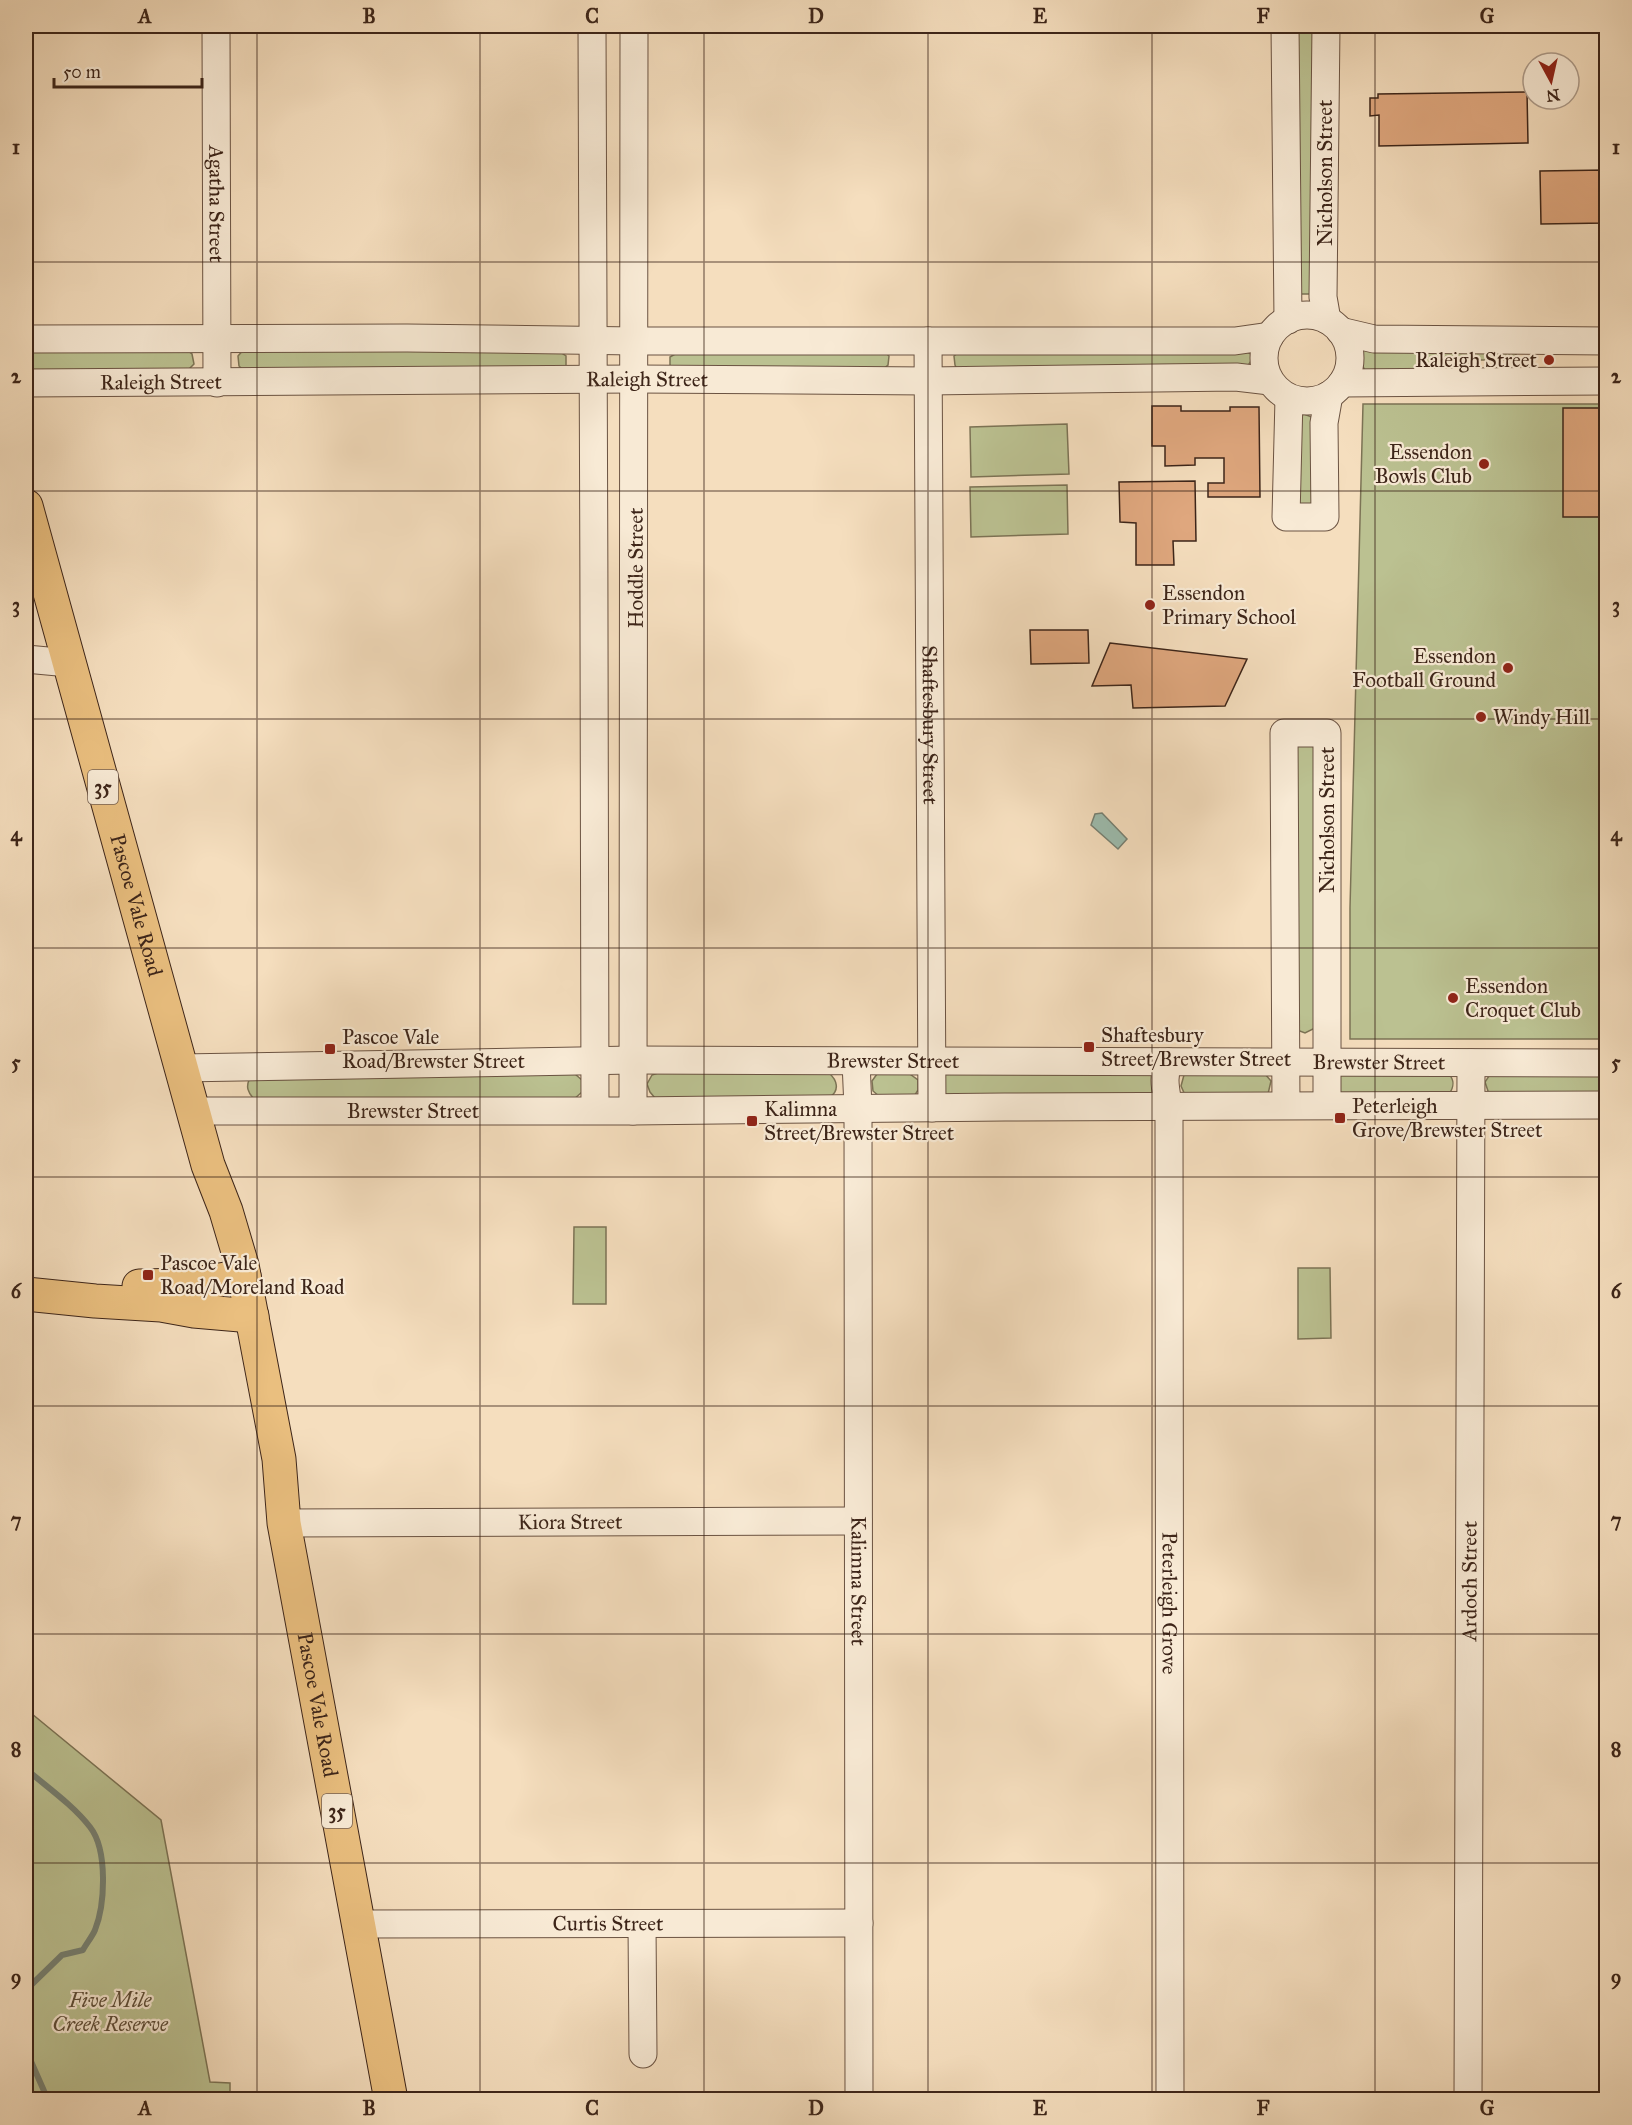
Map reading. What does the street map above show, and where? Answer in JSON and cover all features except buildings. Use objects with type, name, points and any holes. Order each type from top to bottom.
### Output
[{"type":"main road","name":"Pascoe Vale Road","points":[[26,506],[208,1166],[235,1277],[243,1315],[260,1447],[284,1523],[391,2100]]},
{"type":"main road","points":[[26,1292],[101,1286],[176,1286],[235,1277]]},
{"type":"main road","points":[[26,1292],[243,1315]]},
{"type":"street","name":"Agatha Street","points":[[216,26],[217,383]]},
{"type":"street","name":"Hoddle Street","points":[[592,26],[595,340],[595,1110]]},
{"type":"street","name":"Hoddle Street","points":[[633,26],[636,341],[633,1111]]},
{"type":"street","name":"Nicholson Street","points":[[1279,328],[1285,26]]},
{"type":"street","name":"Nicholson Street","points":[[1326,26],[1323,297],[1334,326]]},
{"type":"street","points":[[1606,341],[1374,339],[1334,326],[1315,316],[1301,315],[1279,328],[1265,347],[1263,359],[1265,370],[1279,389],[1302,401],[1316,400],[1336,389],[1606,381]]},
{"type":"street","points":[[1279,389],[1286,516],[1325,517],[1324,423],[1336,389],[1348,370],[1350,356],[1347,343],[1334,326]]},
{"type":"street","name":"Raleigh Street","points":[[26,339],[1235,341],[1279,328]]},
{"type":"street","name":"Shaftesbury Street","points":[[928,341],[932,1108]]},
{"type":"street","name":"Raleigh Street","points":[[26,383],[636,379],[929,381],[1236,377],[1279,389]]},
{"type":"street","points":[[26,650],[66,652]]},
{"type":"street","points":[[26,659],[66,652]]},
{"type":"street","name":"Nicholson Street","points":[[1286,1105],[1284,733],[1327,733],[1327,1105]]},
{"type":"street","name":"Brewster Street","points":[[181,1068],[633,1060],[1606,1063]]},
{"type":"street","name":"Kalimna Street","points":[[856,1062],[858,1108],[859,2100]]},
{"type":"street","name":"Peterleigh Grove","points":[[1168,1062],[1164,1084],[1169,1107],[1170,2100]]},
{"type":"street","name":"Ardoch Street","points":[[1468,2100],[1471,1063]]},
{"type":"street","name":"Brewster Street","points":[[193,1112],[1606,1105]]},
{"type":"street","name":"Kiora Street","points":[[284,1523],[858,1521]]},
{"type":"street","name":"Curtis Street","points":[[358,1924],[859,1923]]},
{"type":"street","points":[[642,1924],[643,2054]]},
{"type":"green space","points":[[1294,26],[1314,26],[1318,294],[1293,294]]},
{"type":"green space","points":[[1369,346],[1510,347],[1520,360],[1465,360],[1479,374],[1365,371],[1360,359],[1362,352]]},
{"type":"green space","points":[[184,348],[192,354],[194,364],[187,371],[26,370],[26,349]]},
{"type":"green space","points":[[245,348],[557,350],[566,356],[566,369],[248,375],[239,366],[238,356]]},
{"type":"green space","points":[[1240,348],[1251,354],[1251,361],[1245,370],[959,373],[954,356],[963,349]]},
{"type":"green space","points":[[881,349],[889,356],[888,365],[877,374],[680,374],[670,365],[670,357],[682,350]]},
{"type":"green space","name":"Windy Hill","points":[[1363,404],[1606,404],[1606,1039],[1350,1039],[1350,908]]},
{"type":"green space","points":[[1304,414],[1314,418],[1317,501],[1302,510],[1294,498],[1300,416]]},
{"type":"green space","points":[[1067,424],[1069,474],[971,477],[970,427]]},
{"type":"green space","points":[[1067,485],[1068,534],[971,537],[970,487]]},
{"type":"green space","points":[[1299,743],[1315,747],[1315,1028],[1305,1033],[1297,1030],[1294,752]]},
{"type":"green space","points":[[1606,1071],[1606,1098],[1489,1094],[1485,1082],[1491,1073]]},
{"type":"green space","points":[[907,1072],[918,1080],[918,1090],[915,1095],[880,1097],[873,1091],[872,1081],[877,1074]]},
{"type":"green space","points":[[658,1073],[829,1073],[834,1079],[836,1088],[830,1097],[655,1098],[647,1084],[652,1075]]},
{"type":"green space","points":[[575,1074],[583,1081],[582,1092],[573,1100],[253,1098],[248,1087],[249,1080]]},
{"type":"green space","points":[[944,1074],[1153,1075],[1153,1095],[947,1096]]},
{"type":"green space","points":[[1265,1074],[1271,1081],[1268,1094],[1185,1095],[1181,1086],[1184,1075]]},
{"type":"green space","points":[[1340,1074],[1449,1074],[1453,1084],[1449,1094],[1339,1094]]},
{"type":"green space","points":[[574,1227],[606,1227],[606,1304],[573,1304]]},
{"type":"green space","points":[[1298,1268],[1330,1268],[1331,1338],[1298,1339]]},
{"type":"green space","name":"Five Mile Creek Reserve","points":[[26,1709],[161,1820],[210,2082],[230,2083],[230,2099],[26,2099]]},
{"type":"shaded area","points":[[1102,813],[1127,839],[1118,849],[1091,825],[1095,814]]},
{"type":"waterway","points":[[26,1769],[68,1804],[90,1827],[100,1849],[103,1878],[98,1919],[94,1933],[83,1950],[62,1955],[26,1990]]},
{"type":"waterway","points":[[26,2050],[48,2100]]},
{"type":"place","name":"Raleigh Street","points":[[1549,360]]},
{"type":"place","name":"Essendon Bowls Club","points":[[1484,464]]},
{"type":"place","name":"Essendon Primary School","points":[[1150,605]]},
{"type":"place","name":"Essendon Football Ground","points":[[1508,668]]},
{"type":"place","name":"Windy Hill","points":[[1481,717]]},
{"type":"place","name":"Essendon Croquet Club","points":[[1453,998]]},
{"type":"place","name":"Shaftesbury Street/Brewster Street","points":[[1089,1047]]},
{"type":"place","name":"Pascoe Vale Road/Brewster Street","points":[[330,1049]]},
{"type":"place","name":"Peterleigh Grove/Brewster Street","points":[[1340,1118]]},
{"type":"place","name":"Kalimna Street/Brewster Street","points":[[752,1121]]},
{"type":"place","name":"Pascoe Vale Road/Moreland Road","points":[[148,1275]]}]
